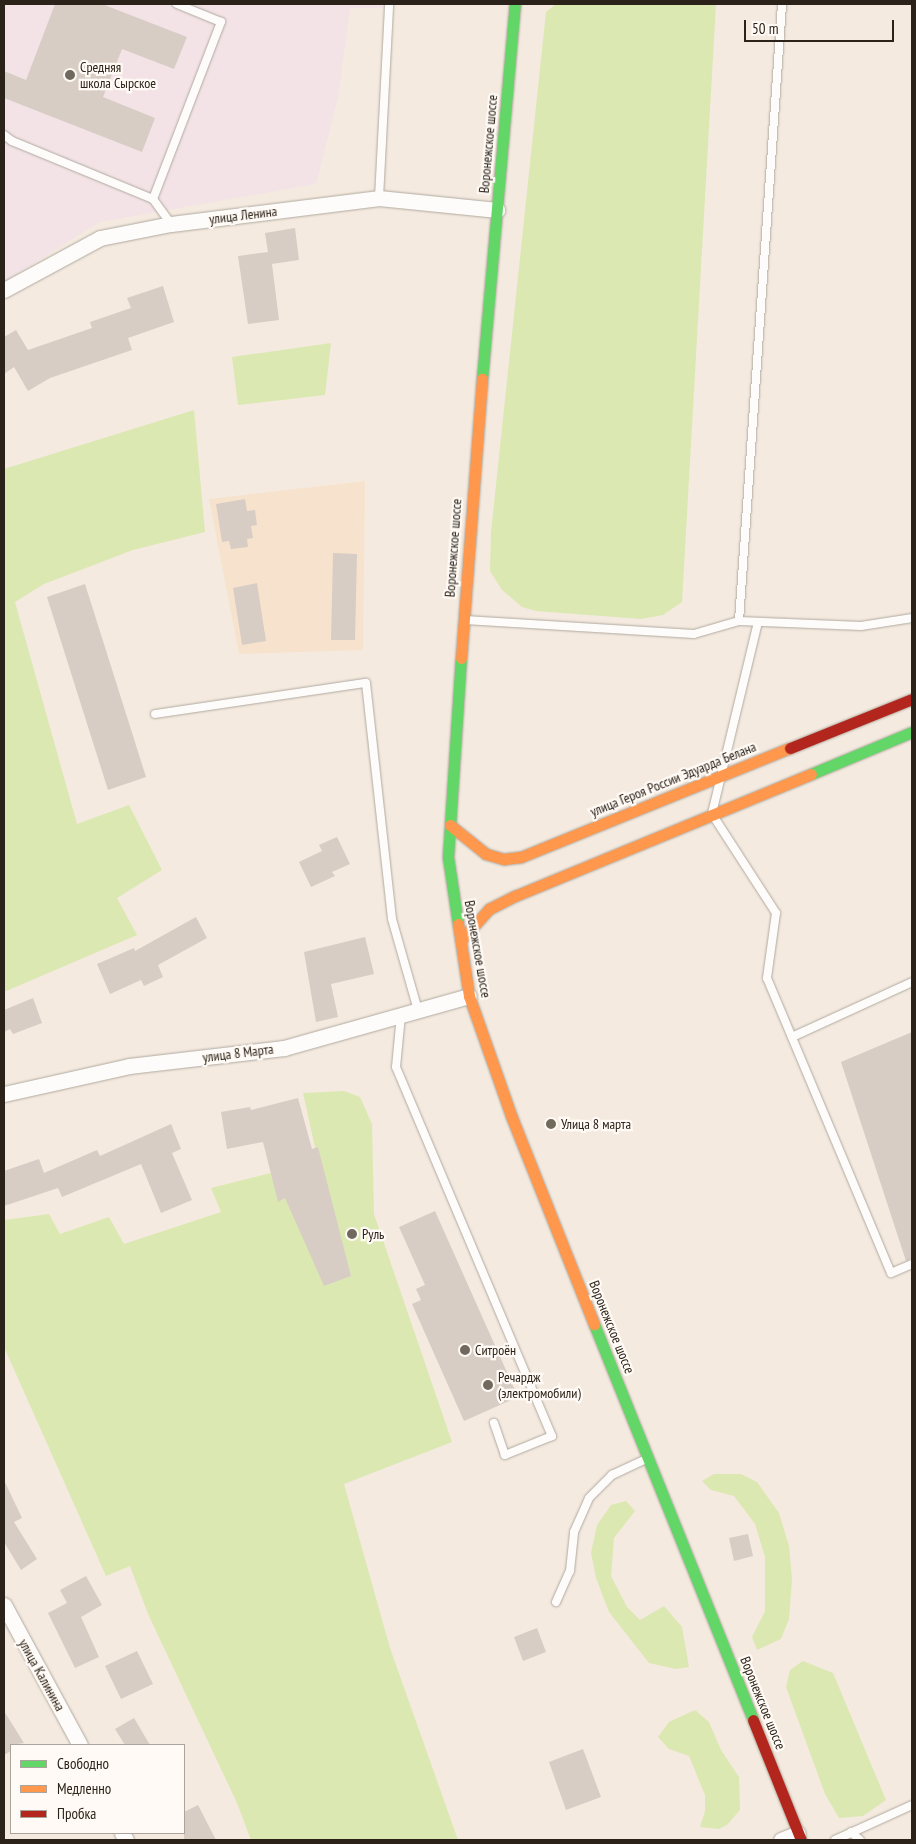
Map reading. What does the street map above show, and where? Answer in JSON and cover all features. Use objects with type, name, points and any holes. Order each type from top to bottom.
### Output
[{"type":"main road","name":"Воронежское шоссе","points":[[515,4],[464,620],[448,857],[469,996],[512,1118],[800,1837]]},
{"type":"main road","name":"улица Героя России Эдуарда Белана","points":[[450,826],[471,845],[486,854],[504,859],[521,857],[912,699]]},
{"type":"main road","points":[[461,940],[489,909],[506,900],[912,732]]},
{"type":"street","name":"улица Ленина","points":[[4,290],[100,238],[171,224],[379,198],[497,210]]},
{"type":"street","name":"улица 8 Марта","points":[[7,1091],[129,1066],[284,1048],[469,996]]},
{"type":"street","name":"улица Калинина","points":[[4,1605],[79,1744]]},
{"type":"street","points":[[781,1840],[800,1837]]},
{"type":"lane","points":[[154,199],[221,22],[178,4]]},
{"type":"lane","points":[[379,198],[390,4]]},
{"type":"lane","points":[[739,621],[782,4]]},
{"type":"lane","points":[[4,135],[154,199],[171,224]]},
{"type":"lane","points":[[464,620],[694,634],[739,621],[861,626],[912,618]]},
{"type":"lane","points":[[758,622],[723,775],[712,814],[776,913],[767,978],[891,1273],[912,1264]]},
{"type":"lane","points":[[155,714],[366,683],[392,919],[418,1010]]},
{"type":"lane","points":[[792,1037],[912,982]]},
{"type":"lane","points":[[401,1015],[396,1067],[552,1436],[505,1455],[494,1423]]},
{"type":"lane","points":[[556,1602],[570,1571],[574,1532],[589,1498],[612,1475],[648,1458]]},
{"type":"lane","points":[[835,1840],[912,1805]]},
{"type":"lane","points":[[851,1832],[860,1840]]},
{"type":"shaded area","points":[[4,4],[386,4],[386,8],[350,8],[338,97],[316,184],[100,222],[4,282]]},
{"type":"shaded area","points":[[365,481],[363,650],[239,654],[209,499]]},
{"type":"green space","points":[[556,4],[716,4],[682,602],[663,615],[641,619],[536,611],[522,607],[502,590],[490,571],[491,532],[546,12]]},
{"type":"green space","points":[[331,343],[325,395],[238,405],[232,357]]},
{"type":"green space","points":[[194,410],[205,532],[133,550],[44,584],[15,602],[77,824],[129,805],[162,870],[117,898],[137,935],[4,992],[4,469]]},
{"type":"green space","points":[[344,1091],[360,1097],[372,1124],[374,1214],[452,1442],[344,1484],[390,1648],[458,1840],[251,1840],[237,1803],[148,1614],[130,1566],[106,1576],[4,1347],[4,1220],[49,1214],[60,1234],[109,1217],[124,1244],[221,1212],[211,1188],[318,1161],[303,1093]]},
{"type":"green space","points":[[714,1474],[741,1474],[757,1482],[779,1513],[789,1546],[792,1579],[789,1619],[781,1639],[757,1650],[752,1637],[765,1611],[765,1557],[755,1524],[734,1496],[711,1490],[702,1481]]},
{"type":"green space","points":[[626,1501],[635,1511],[614,1538],[611,1576],[627,1607],[640,1620],[664,1606],[682,1627],[689,1667],[676,1669],[649,1663],[609,1612],[596,1578],[591,1553],[597,1525],[611,1505]]},
{"type":"green space","points":[[803,1661],[833,1673],[886,1800],[863,1816],[839,1818],[825,1794],[786,1687],[790,1670]]},
{"type":"green space","points":[[695,1710],[709,1722],[721,1750],[739,1777],[740,1810],[727,1825],[719,1829],[700,1827],[705,1811],[705,1795],[689,1756],[669,1749],[658,1737],[669,1722]]},
{"type":"building","name":"Средняя школа Сырское","points":[[55,4],[102,4],[187,37],[174,69],[122,49],[103,97],[155,118],[142,152],[4,98],[4,71],[26,80]]},
{"type":"building","points":[[295,228],[299,260],[272,264],[279,320],[248,324],[238,256],[268,252],[265,233]]},
{"type":"building","points":[[163,286],[174,322],[128,338],[132,350],[50,378],[28,391],[14,367],[4,374],[4,337],[16,330],[28,350],[92,328],[90,322],[131,308],[127,298]]},
{"type":"building","points":[[245,499],[247,511],[255,510],[257,525],[251,526],[253,538],[247,539],[248,547],[231,549],[229,541],[222,542],[216,504]]},
{"type":"building","points":[[333,553],[357,554],[355,640],[331,640]]},
{"type":"building","points":[[257,583],[266,641],[242,645],[233,588]]},
{"type":"building","points":[[85,584],[146,777],[108,790],[47,597]]},
{"type":"building","points":[[337,837],[350,864],[332,872],[335,876],[311,887],[299,862],[322,851],[319,845]]},
{"type":"building","points":[[196,917],[207,938],[158,965],[163,977],[144,986],[141,980],[110,994],[97,964],[134,948],[135,951]]},
{"type":"building","points":[[365,937],[374,974],[331,984],[338,1017],[316,1022],[304,952]]},
{"type":"building","points":[[33,998],[42,1023],[13,1034],[10,1029],[4,1032],[4,1010]]},
{"type":"building","points":[[912,1032],[912,1258],[906,1261],[841,1062]]},
{"type":"building","points":[[298,1098],[312,1149],[318,1147],[351,1276],[324,1286],[285,1198],[278,1202],[263,1142],[227,1149],[221,1112],[250,1107],[251,1110]]},
{"type":"building","points":[[171,1124],[181,1149],[172,1153],[192,1200],[161,1213],[141,1164],[62,1197],[58,1188],[4,1206],[4,1171],[39,1159],[44,1173],[97,1150],[100,1156]]},
{"type":"building","name":"Ситроён","points":[[435,1211],[518,1397],[464,1421],[412,1304],[421,1300],[416,1289],[425,1285],[399,1227]]},
{"type":"building","points":[[4,1480],[22,1518],[14,1522],[37,1559],[21,1570],[4,1542]]},
{"type":"building","points":[[748,1534],[753,1556],[734,1561],[729,1538]]},
{"type":"building","points":[[86,1576],[102,1605],[81,1617],[99,1657],[75,1668],[48,1613],[67,1603],[60,1590]]},
{"type":"building","points":[[537,1628],[546,1652],[523,1661],[514,1637]]},
{"type":"building","points":[[137,1651],[153,1684],[121,1699],[105,1666]]},
{"type":"building","points":[[4,1711],[24,1743],[10,1744],[10,1752],[4,1755]]},
{"type":"building","points":[[134,1718],[149,1744],[124,1744],[115,1729]]},
{"type":"building","points":[[583,1749],[601,1797],[566,1810],[549,1762]]},
{"type":"building","points":[[198,1805],[216,1840],[184,1840],[185,1812]]},
{"type":"traffic: fast","points":[[482,379],[515,4]]},
{"type":"traffic: fast","points":[[458,924],[448,857],[461,658]]},
{"type":"traffic: fast","points":[[811,774],[912,732]]},
{"type":"traffic: fast","points":[[594,1324],[753,1720]]},
{"type":"traffic: slow","points":[[461,658],[482,379]]},
{"type":"traffic: slow","points":[[450,825],[486,854],[504,859],[521,857],[790,748]]},
{"type":"traffic: slow","points":[[461,940],[489,909],[515,896],[811,774]]},
{"type":"traffic: slow","points":[[458,924],[469,996],[512,1118],[594,1324]]},
{"type":"traffic: jam","points":[[790,748],[912,699]]},
{"type":"traffic: jam","points":[[753,1720],[801,1840]]},
{"type":"place","name":"Средняя школа Сырское","points":[[70,75]]},
{"type":"place","name":"Улица 8 марта","points":[[551,1124]]},
{"type":"place","name":"Руль","points":[[352,1234]]},
{"type":"place","name":"Ситроён","points":[[465,1350]]},
{"type":"place","name":"Речардж (электромобили)","points":[[488,1385]]}]
